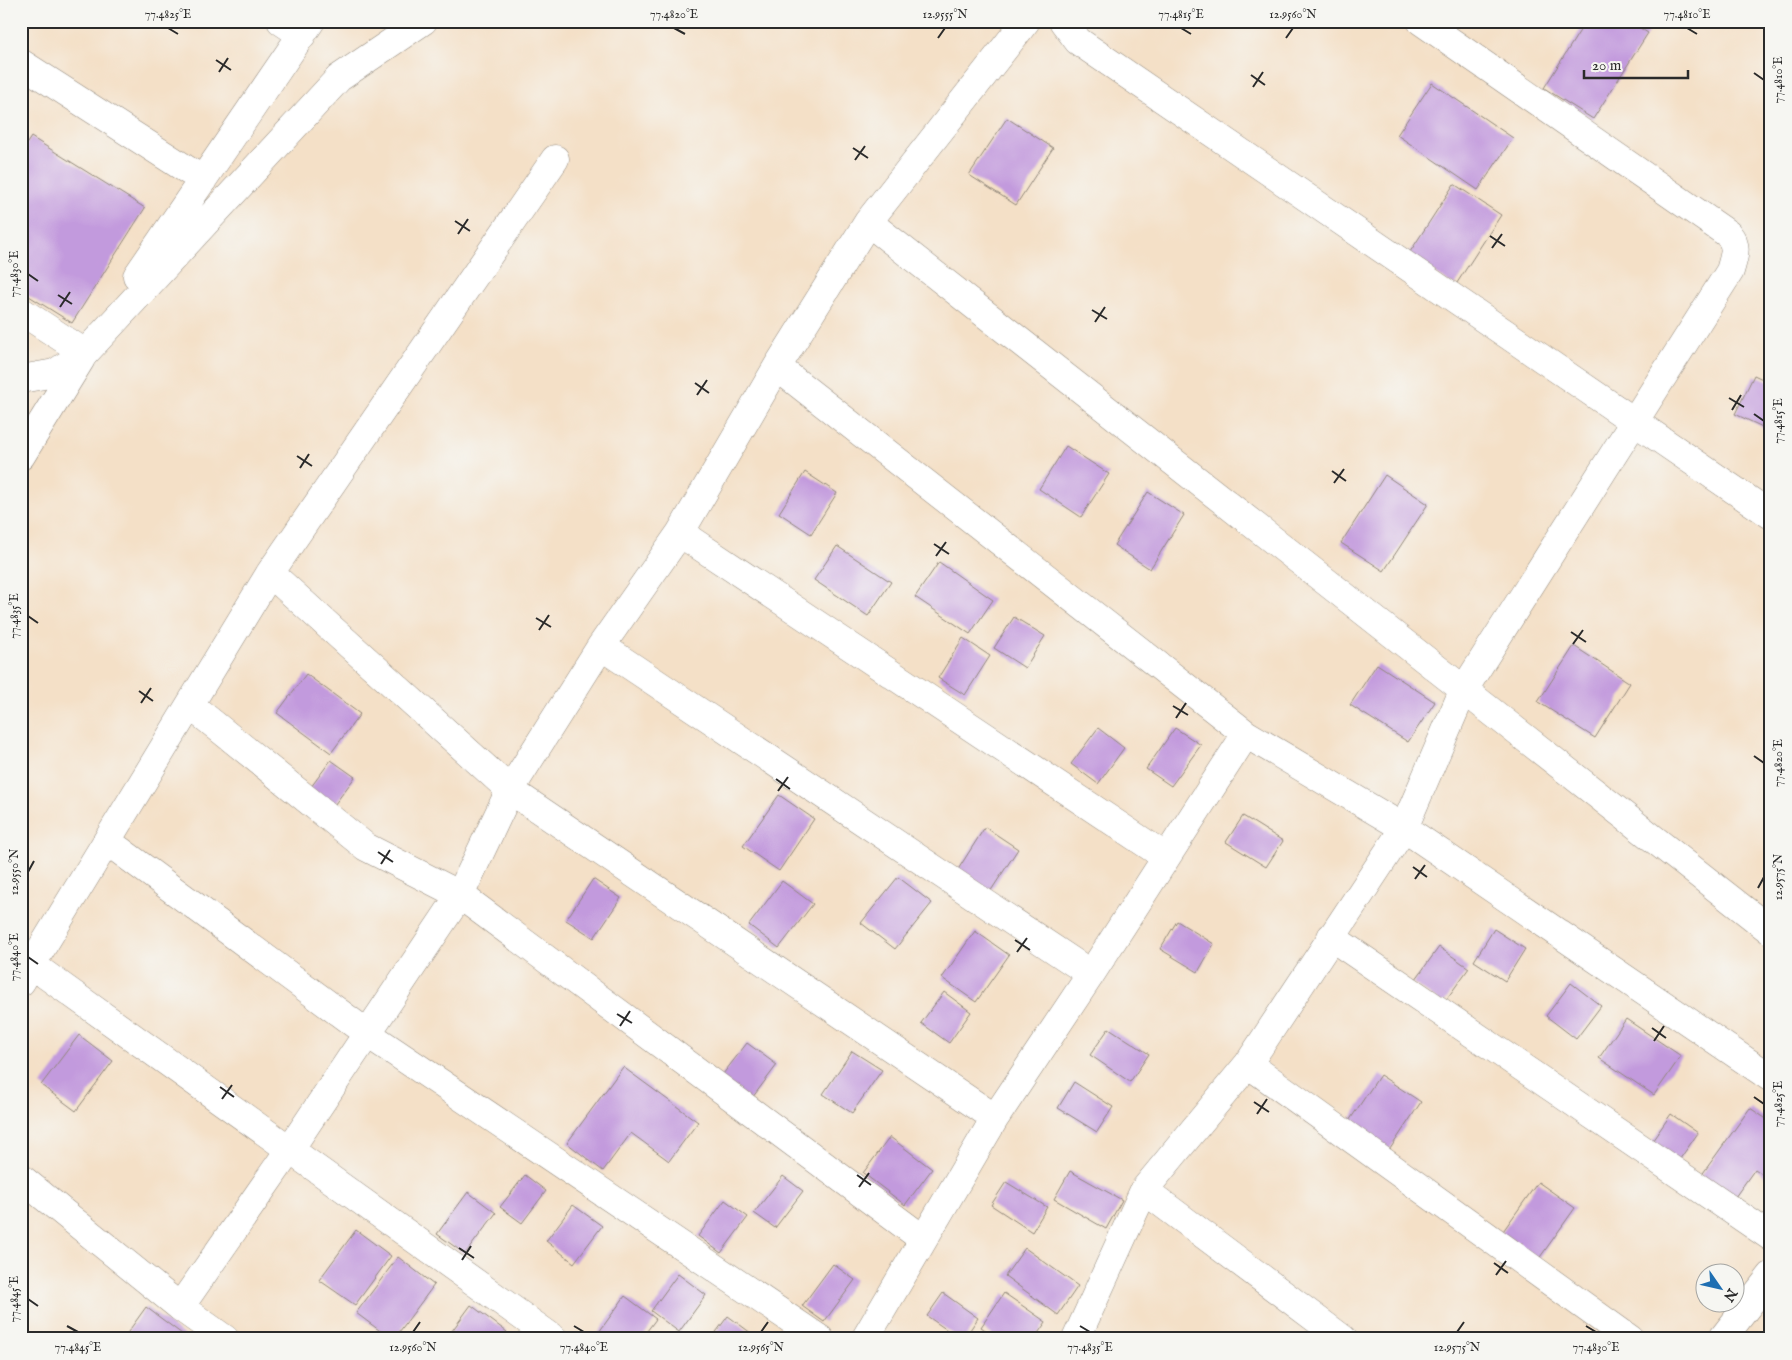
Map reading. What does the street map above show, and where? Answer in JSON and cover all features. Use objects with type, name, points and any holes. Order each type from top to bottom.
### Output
[{"type":"street","points":[[21,379],[55,373],[85,353],[339,78],[423,21]]},
{"type":"street","points":[[180,1307],[290,1149],[460,895],[510,790],[601,646],[680,533],[777,367],[868,222],[1026,21]]},
{"type":"street","points":[[1063,21],[1078,41],[1771,515]]},
{"type":"street","points":[[1078,1338],[1144,1190],[1248,1064],[1404,828],[1463,691],[1730,270],[1735,251],[1734,241],[1728,234],[1421,21]]},
{"type":"street","points":[[21,456],[85,353],[203,180],[298,26]]},
{"type":"street","points":[[21,63],[203,180]]},
{"type":"street","points":[[554,1339],[290,1149],[26,973],[270,573],[555,159]]},
{"type":"street","points":[[868,222],[1771,931]]},
{"type":"street","points":[[21,312],[85,353]]},
{"type":"street","points":[[777,367],[1246,734],[1404,828],[1771,1078]]},
{"type":"street","points":[[680,533],[1166,857]]},
{"type":"street","points":[[270,573],[510,790],[995,1118]]},
{"type":"street","points":[[601,646],[1091,974]]},
{"type":"street","points":[[190,705],[366,847],[460,895],[923,1239]]},
{"type":"street","points":[[865,1339],[995,1118],[1091,974],[1246,734]]},
{"type":"street","points":[[107,841],[368,1034],[820,1339]]},
{"type":"street","points":[[1331,937],[1771,1238]]},
{"type":"street","points":[[1248,1064],[1630,1339]]},
{"type":"street","points":[[21,1178],[180,1307],[225,1339]]},
{"type":"street","points":[[1144,1190],[1343,1339]]},
{"type":"street","points":[[1722,1339],[1771,1276]]},
{"type":"building","points":[[1586,21],[1629,21],[1648,33],[1593,119],[1544,88]]},
{"type":"building","points":[[1432,83],[1513,138],[1478,190],[1397,135]]},
{"type":"building","points":[[1007,118],[1053,148],[1016,205],[969,175]]},
{"type":"building","points":[[31,137],[145,208],[72,323],[21,291],[21,152]]},
{"type":"building","points":[[1454,184],[1501,215],[1455,286],[1408,255]]},
{"type":"building","points":[[1754,375],[1771,383],[1771,431],[1735,414]]},
{"type":"building","points":[[1066,446],[1109,474],[1081,517],[1039,489]]},
{"type":"building","points":[[805,472],[837,493],[811,534],[779,513]]},
{"type":"building","points":[[1385,475],[1428,504],[1384,571],[1341,543]]},
{"type":"building","points":[[1148,492],[1184,515],[1150,569],[1114,545]]},
{"type":"building","points":[[837,546],[891,582],[868,616],[814,580]]},
{"type":"building","points":[[939,562],[993,600],[970,634],[915,597]]},
{"type":"building","points":[[1014,617],[1045,636],[1025,668],[994,648]]},
{"type":"building","points":[[963,638],[990,656],[965,695],[938,678]]},
{"type":"building","points":[[1574,646],[1630,683],[1595,738],[1538,702]]},
{"type":"building","points":[[1377,664],[1435,702],[1408,742],[1350,705]]},
{"type":"building","points":[[306,674],[360,714],[331,753],[277,713]]},
{"type":"building","points":[[1098,728],[1124,748],[1098,784],[1071,764]]},
{"type":"building","points":[[1175,728],[1201,745],[1171,786],[1146,769]]},
{"type":"building","points":[[331,760],[355,777],[329,812],[305,795]]},
{"type":"building","points":[[779,795],[814,819],[779,871],[743,846]]},
{"type":"building","points":[[1243,816],[1283,841],[1266,867],[1226,842]]},
{"type":"building","points":[[985,827],[1018,849],[990,892],[957,871]]},
{"type":"building","points":[[898,877],[932,903],[895,949],[861,923]]},
{"type":"building","points":[[593,879],[621,898],[594,938],[566,920]]},
{"type":"building","points":[[782,881],[813,904],[779,948],[749,925]]},
{"type":"building","points":[[1177,921],[1214,944],[1198,972],[1160,949]]},
{"type":"building","points":[[1494,929],[1525,949],[1505,981],[1474,961]]},
{"type":"building","points":[[975,931],[1009,955],[976,1002],[942,978]]},
{"type":"building","points":[[1439,947],[1469,968],[1443,1004],[1413,983]]},
{"type":"building","points":[[1571,983],[1601,1006],[1576,1039],[1546,1016]]},
{"type":"building","points":[[944,992],[971,1012],[949,1043],[921,1023]]},
{"type":"building","points":[[1626,1019],[1681,1056],[1654,1095],[1599,1058]]},
{"type":"building","points":[[1109,1028],[1149,1054],[1130,1082],[1090,1055]]},
{"type":"building","points":[[79,1035],[113,1061],[76,1111],[41,1085]]},
{"type":"building","points":[[747,1043],[777,1065],[746,1106],[716,1083]]},
{"type":"building","points":[[852,1051],[882,1070],[852,1113],[823,1094]]},
{"type":"building","points":[[623,1067],[698,1122],[669,1161],[631,1133],[603,1171],[567,1143]]},
{"type":"building","points":[[1380,1075],[1421,1102],[1386,1155],[1345,1127]]},
{"type":"building","points":[[1074,1082],[1113,1107],[1097,1132],[1058,1108]]},
{"type":"building","points":[[1750,1108],[1771,1122],[1771,1180],[1755,1169],[1730,1204],[1698,1180]]},
{"type":"building","points":[[1671,1114],[1698,1133],[1675,1166],[1648,1147]]},
{"type":"building","points":[[890,1137],[932,1169],[905,1205],[863,1173]]},
{"type":"building","points":[[1070,1171],[1122,1200],[1106,1229],[1054,1199]]},
{"type":"building","points":[[525,1175],[546,1191],[522,1223],[500,1207]]},
{"type":"building","points":[[783,1176],[803,1191],[775,1228],[754,1213]]},
{"type":"building","points":[[1006,1182],[1047,1207],[1032,1232],[991,1205]]},
{"type":"building","points":[[1538,1182],[1575,1208],[1538,1260],[1501,1234]]},
{"type":"building","points":[[468,1192],[496,1213],[465,1254],[437,1234]]},
{"type":"building","points":[[725,1200],[748,1217],[721,1253],[698,1236]]},
{"type":"building","points":[[573,1205],[602,1226],[574,1263],[546,1241]]},
{"type":"building","points":[[356,1230],[391,1256],[355,1305],[319,1280]]},
{"type":"building","points":[[1025,1248],[1078,1286],[1058,1315],[1005,1276]]},
{"type":"building","points":[[398,1257],[434,1285],[394,1339],[391,1339],[356,1313]]},
{"type":"building","points":[[833,1264],[855,1280],[824,1322],[802,1306]]},
{"type":"building","points":[[678,1274],[706,1295],[679,1332],[651,1311]]},
{"type":"building","points":[[943,1293],[978,1318],[964,1339],[960,1339],[927,1316]]},
{"type":"building","points":[[1004,1293],[1046,1322],[1034,1339],[998,1339],[981,1327]]},
{"type":"building","points":[[625,1296],[656,1319],[641,1339],[594,1339]]},
{"type":"building","points":[[471,1305],[507,1332],[502,1339],[446,1339]]},
{"type":"building","points":[[146,1307],[186,1337],[185,1339],[123,1339]]},
{"type":"building","points":[[728,1316],[755,1336],[753,1339],[711,1339]]}]
